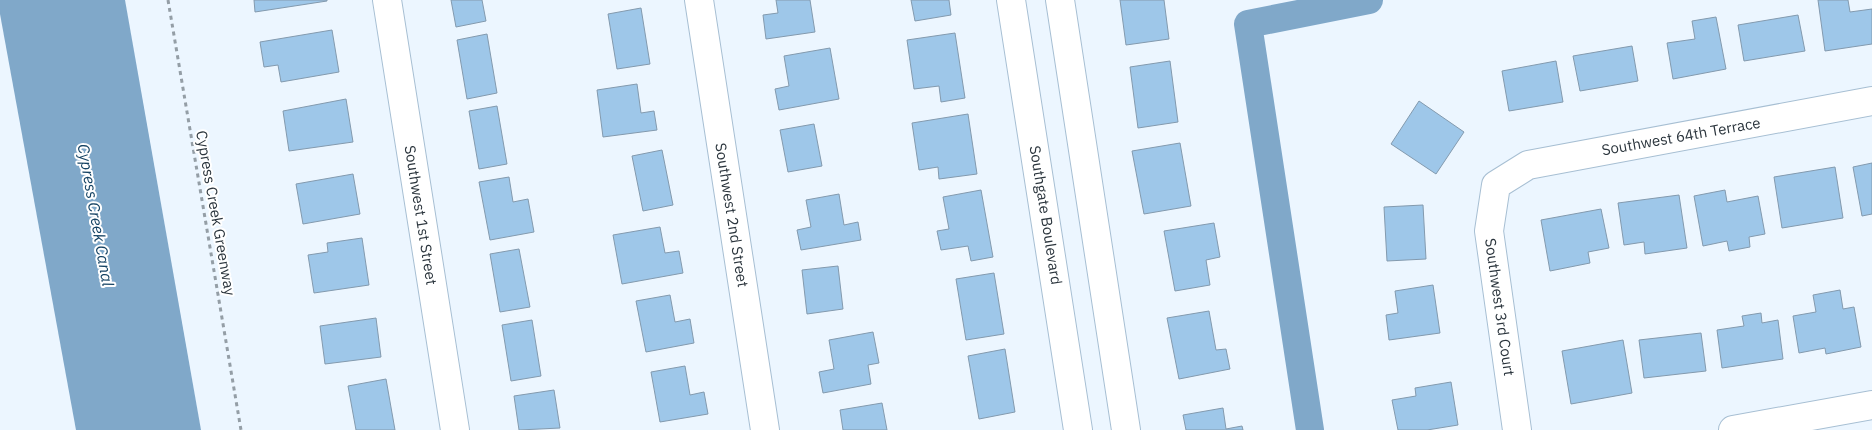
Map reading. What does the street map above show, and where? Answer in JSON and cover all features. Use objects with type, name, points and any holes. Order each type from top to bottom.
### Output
[{"type":"street","name":"Southwest 1st Street","points":[[387,0],[455,430]]},
{"type":"street","name":"Southwest 2nd Street","points":[[699,0],[765,430]]},
{"type":"street","name":"Southgate Boulevard","points":[[1011,0],[1078,430]]},
{"type":"street","points":[[1060,0],[1126,430]]},
{"type":"street","name":"Southwest 64th Terrace","points":[[1496,185],[1528,165],[1872,101]]},
{"type":"street","name":"Southwest 3rd Court","points":[[1496,185],[1489,231],[1517,430]]},
{"type":"street","points":[[1733,430],[1872,405]]},
{"type":"path","name":"Cypress Creek Greenway","points":[[168,0],[241,430]]},
{"type":"water","name":"Cypress Creek Canal","points":[[0,0],[125,0],[201,430],[76,430],[0,14]]},
{"type":"building","points":[[254,0],[327,0],[327,1],[255,12]]},
{"type":"building","points":[[451,0],[482,0],[486,21],[456,27]]},
{"type":"building","points":[[776,0],[810,0],[815,32],[766,39],[763,15],[778,13]]},
{"type":"building","points":[[911,0],[949,0],[951,15],[915,21]]},
{"type":"building","points":[[1120,0],[1164,0],[1169,39],[1126,45]]},
{"type":"building","points":[[1818,0],[1848,0],[1850,12],[1872,9],[1872,44],[1825,51]]},
{"type":"building","points":[[641,8],[650,64],[617,69],[608,14]]},
{"type":"building","points":[[1798,15],[1805,51],[1744,61],[1738,25]]},
{"type":"building","points":[[1716,17],[1726,69],[1673,79],[1667,43],[1695,39],[1692,21]]},
{"type":"building","points":[[332,30],[339,72],[281,82],[278,65],[264,67],[260,42]]},
{"type":"building","points":[[955,33],[965,98],[941,102],[939,86],[914,89],[907,40]]},
{"type":"building","points":[[487,34],[497,93],[467,99],[457,40]]},
{"type":"building","points":[[1632,46],[1638,81],[1580,91],[1573,56]]},
{"type":"building","points":[[830,48],[839,99],[779,110],[775,89],[789,86],[784,56]]},
{"type":"building","points":[[1170,61],[1178,122],[1138,128],[1130,67]]},
{"type":"building","points":[[1556,61],[1563,102],[1509,111],[1502,71]]},
{"type":"building","points":[[637,84],[641,113],[654,111],[657,130],[603,137],[597,90]]},
{"type":"building","points":[[346,99],[353,142],[289,151],[283,111]]},
{"type":"building","points":[[1419,101],[1464,132],[1436,174],[1391,144]]},
{"type":"building","points":[[497,106],[507,164],[479,169],[469,111]]},
{"type":"building","points":[[968,114],[977,174],[939,179],[938,167],[919,170],[912,123]]},
{"type":"building","points":[[814,124],[822,166],[788,172],[780,130]]},
{"type":"building","points":[[1180,143],[1191,206],[1144,214],[1132,151]]},
{"type":"building","points":[[662,150],[673,205],[643,211],[632,156]]},
{"type":"building","points":[[1872,163],[1872,214],[1862,216],[1853,167]]},
{"type":"building","points":[[1835,167],[1843,218],[1782,228],[1774,177]]},
{"type":"building","points":[[353,174],[360,214],[303,224],[296,184]]},
{"type":"building","points":[[509,177],[513,202],[528,199],[534,232],[490,240],[479,182]]},
{"type":"building","points":[[981,190],[993,257],[971,261],[968,246],[941,250],[937,231],[949,229],[943,197]]},
{"type":"building","points":[[1725,190],[1727,202],[1758,196],[1765,234],[1749,237],[1750,247],[1729,251],[1727,241],[1703,246],[1694,196]]},
{"type":"building","points":[[839,194],[844,225],[858,222],[861,240],[801,250],[797,230],[811,227],[806,200]]},
{"type":"building","points":[[1679,195],[1687,248],[1645,254],[1644,242],[1624,245],[1618,203]]},
{"type":"building","points":[[1423,205],[1426,259],[1387,261],[1384,207]]},
{"type":"building","points":[[1601,209],[1609,248],[1588,252],[1590,263],[1550,271],[1541,220]]},
{"type":"building","points":[[1214,223],[1220,257],[1206,260],[1210,285],[1175,291],[1164,231]]},
{"type":"building","points":[[660,227],[665,253],[679,251],[683,273],[622,284],[613,235]]},
{"type":"building","points":[[362,238],[369,285],[314,293],[308,255],[328,252],[327,243]]},
{"type":"building","points":[[519,249],[530,307],[500,312],[490,254]]},
{"type":"building","points":[[838,266],[843,309],[807,314],[802,270]]},
{"type":"building","points":[[994,273],[1004,334],[966,340],[956,279]]},
{"type":"building","points":[[1433,285],[1440,333],[1389,340],[1386,315],[1398,313],[1395,291]]},
{"type":"building","points":[[1840,290],[1843,309],[1854,307],[1861,347],[1826,354],[1825,348],[1799,353],[1793,316],[1816,312],[1813,295]]},
{"type":"building","points":[[670,295],[675,322],[690,319],[694,343],[646,352],[636,301]]},
{"type":"building","points":[[1209,311],[1216,350],[1226,349],[1230,369],[1179,379],[1167,318]]},
{"type":"building","points":[[1761,313],[1762,323],[1778,320],[1783,359],[1722,368],[1717,330],[1744,326],[1742,316]]},
{"type":"building","points":[[376,318],[381,357],[325,364],[320,326]]},
{"type":"building","points":[[532,320],[541,376],[511,381],[502,325]]},
{"type":"building","points":[[873,332],[879,363],[868,365],[871,384],[823,393],[819,372],[834,369],[829,340]]},
{"type":"building","points":[[1701,333],[1706,371],[1644,378],[1639,340]]},
{"type":"building","points":[[1623,340],[1632,393],[1571,404],[1562,351]]},
{"type":"building","points":[[1005,349],[1015,412],[979,419],[968,356]]},
{"type":"building","points":[[685,366],[690,395],[704,392],[708,414],[660,422],[651,372]]},
{"type":"building","points":[[386,379],[395,430],[356,430],[348,386]]},
{"type":"building","points":[[1451,382],[1458,425],[1427,430],[1398,430],[1392,400],[1416,396],[1415,388]]},
{"type":"building","points":[[554,390],[560,428],[519,430],[514,396]]},
{"type":"building","points":[[882,403],[887,430],[843,430],[840,410]]},
{"type":"building","points":[[1223,408],[1226,429],[1242,426],[1243,430],[1186,430],[1183,415]]},
{"type":"waterway","points":[[1310,430],[1248,24],[1369,0]]}]
